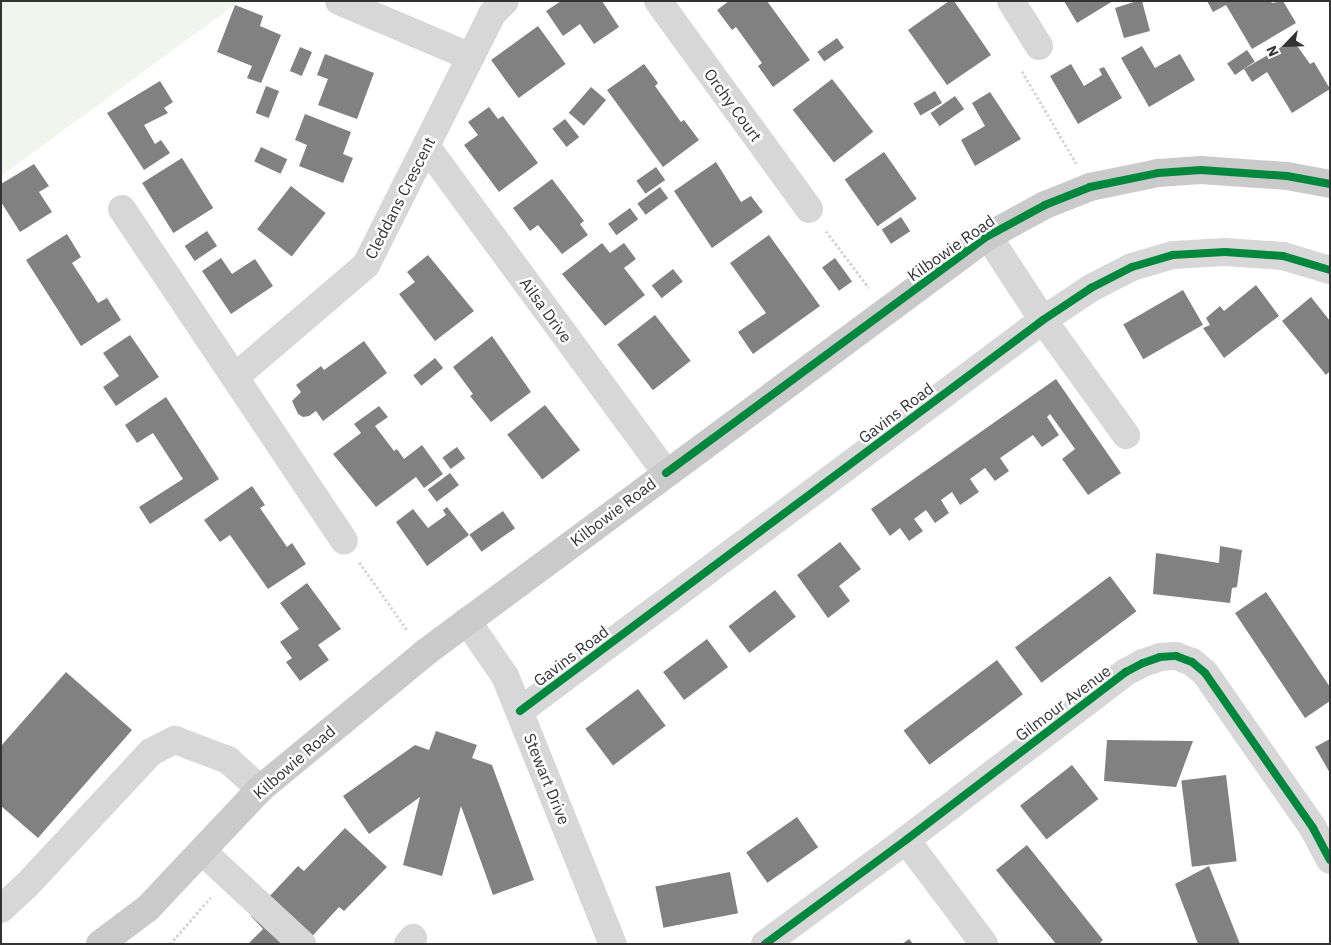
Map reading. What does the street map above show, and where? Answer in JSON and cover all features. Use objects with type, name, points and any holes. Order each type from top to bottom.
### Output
[{"type":"main road","name":"Kilbowie Road","points":[[100,944],[148,908],[260,789],[426,652],[988,236],[1045,205],[1090,187],[1158,173],[1201,170],[1287,176],[1330,184]]},
{"type":"street","points":[[339,1],[471,57]]},
{"type":"street","name":"Cleddans Crescent","points":[[235,377],[366,265],[492,14],[505,1]]},
{"type":"street","name":"Orchy Court","points":[[658,1],[809,209]]},
{"type":"street","points":[[1011,1],[1039,46]]},
{"type":"street","name":"Ailsa Drive","points":[[426,146],[666,473]]},
{"type":"street","points":[[122,209],[344,540]]},
{"type":"street","points":[[988,236],[1043,320],[1126,435]]},
{"type":"street","name":"Gavins Road","points":[[520,711],[1043,320],[1091,288],[1132,267],[1173,255],[1225,252],[1283,256],[1330,270]]},
{"type":"street","name":"Stewart Drive","points":[[467,621],[505,676],[613,944]]},
{"type":"street","name":"Gilmour Avenue","points":[[766,944],[1126,672],[1160,657],[1176,656],[1192,662],[1205,673],[1312,828],[1330,860]]},
{"type":"street","points":[[1,909],[26,886],[151,752],[175,740],[228,760],[260,789]]},
{"type":"street","points":[[906,840],[984,944]]},
{"type":"street","points":[[202,851],[302,944]]},
{"type":"path","points":[[1039,46],[1020,67],[1090,187]]},
{"type":"path","points":[[809,209],[887,311]]},
{"type":"path","points":[[344,540],[400,622],[426,652]]},
{"type":"path","points":[[170,944],[228,877]]},
{"type":"shaded area","points":[[1,1],[240,1],[1,176]]},
{"type":"building","points":[[561,1],[602,1],[619,27],[594,44],[580,24],[563,36],[546,11]]},
{"type":"building","points":[[729,1],[767,1],[810,60],[773,87],[758,66],[762,63],[736,27],[732,30],[717,10]]},
{"type":"building","points":[[949,1],[954,1],[991,55],[947,85],[908,30]]},
{"type":"building","points":[[1064,1],[1113,1],[1077,23]]},
{"type":"building","points":[[1142,1],[1150,31],[1124,38],[1115,8]]},
{"type":"building","points":[[1207,1],[1271,1],[1272,3],[1283,1],[1296,23],[1252,49],[1226,5],[1213,12]]},
{"type":"building","points":[[235,5],[263,16],[260,26],[281,35],[261,83],[247,78],[252,66],[217,52]]},
{"type":"building","points":[[538,26],[566,64],[519,98],[491,60]]},
{"type":"building","points":[[837,38],[844,48],[824,62],[817,52]]},
{"type":"building","points":[[1293,40],[1310,64],[1314,62],[1330,89],[1292,113],[1267,72],[1252,82],[1244,69]]},
{"type":"building","points":[[1142,46],[1155,68],[1180,54],[1195,80],[1149,107],[1121,58]]},
{"type":"building","points":[[300,47],[312,52],[302,76],[290,71]]},
{"type":"building","points":[[1247,50],[1255,62],[1235,75],[1227,63]]},
{"type":"building","points":[[325,54],[374,73],[357,119],[318,105],[328,79],[317,75]]},
{"type":"building","points":[[644,64],[658,83],[655,86],[681,122],[684,120],[699,140],[663,167],[607,90]]},
{"type":"building","points":[[1071,64],[1084,86],[1102,75],[1099,69],[1104,67],[1122,98],[1078,124],[1050,76]]},
{"type":"building","points":[[832,79],[873,132],[834,163],[793,110]]},
{"type":"building","points":[[160,81],[173,102],[164,108],[168,113],[144,125],[155,144],[161,140],[170,153],[144,170],[107,113]]},
{"type":"building","points":[[266,86],[279,91],[269,118],[256,113]]},
{"type":"building","points":[[591,87],[606,100],[584,126],[569,113]]},
{"type":"building","points":[[935,91],[942,103],[920,116],[913,104]]},
{"type":"building","points":[[990,92],[1021,139],[975,166],[961,140],[985,126],[972,103]]},
{"type":"building","points":[[955,96],[964,109],[940,126],[930,113]]},
{"type":"building","points":[[489,107],[498,119],[503,116],[538,163],[499,192],[464,145],[478,135],[468,122]]},
{"type":"building","points":[[305,114],[351,132],[343,154],[353,158],[343,183],[299,166],[307,145],[295,140]]},
{"type":"building","points":[[565,119],[579,137],[567,147],[552,129]]},
{"type":"building","points":[[261,147],[287,159],[281,174],[254,162]]},
{"type":"building","points":[[884,152],[917,199],[877,226],[845,180]]},
{"type":"building","points":[[182,158],[213,208],[173,233],[142,183]]},
{"type":"building","points":[[716,162],[741,202],[751,196],[763,212],[712,248],[674,191]]},
{"type":"building","points":[[34,164],[49,186],[39,192],[52,212],[20,232],[1,202],[1,184]]},
{"type":"building","points":[[656,167],[665,180],[646,194],[636,181]]},
{"type":"building","points":[[552,179],[584,221],[580,224],[588,235],[562,254],[538,225],[530,231],[513,208]]},
{"type":"building","points":[[291,186],[326,213],[292,256],[257,229]]},
{"type":"building","points":[[660,187],[668,198],[646,215],[637,203]]},
{"type":"building","points":[[630,208],[638,219],[616,235],[608,224]]},
{"type":"building","points":[[901,217],[910,231],[891,244],[882,230]]},
{"type":"building","points":[[207,231],[217,246],[195,261],[185,246]]},
{"type":"building","points":[[67,234],[81,257],[72,263],[98,303],[107,298],[121,320],[81,346],[26,260]]},
{"type":"building","points":[[769,235],[820,306],[753,354],[738,332],[766,313],[730,263]]},
{"type":"building","points":[[602,243],[610,253],[624,243],[636,259],[624,268],[645,295],[605,326],[562,274]]},
{"type":"building","points":[[428,255],[474,311],[435,341],[399,294],[415,282],[407,272]]},
{"type":"building","points":[[221,258],[232,274],[255,259],[273,286],[231,314],[202,271]]},
{"type":"building","points":[[835,258],[852,281],[839,291],[822,267]]},
{"type":"building","points":[[673,269],[683,282],[662,298],[652,286]]},
{"type":"building","points":[[1256,285],[1279,316],[1224,358],[1203,328],[1210,325],[1206,318],[1220,306],[1224,311]]},
{"type":"building","points":[[1183,290],[1203,325],[1143,359],[1123,324]]},
{"type":"building","points":[[1311,297],[1330,321],[1330,371],[1326,375],[1282,321]]},
{"type":"building","points":[[655,315],[691,361],[653,390],[617,345]]},
{"type":"building","points":[[130,335],[159,377],[116,406],[103,387],[119,376],[103,353]]},
{"type":"building","points":[[492,336],[531,392],[491,422],[470,396],[473,394],[453,367]]},
{"type":"building","points":[[364,341],[387,373],[323,421],[316,411],[309,416],[303,417],[298,414],[292,401],[301,392],[296,385],[321,366],[324,370]]},
{"type":"building","points":[[435,358],[443,368],[421,386],[413,376]]},
{"type":"building","points":[[1056,379],[1121,473],[1088,495],[1062,459],[1075,449],[1050,414],[1047,417],[1059,435],[1042,447],[1033,435],[1000,458],[1009,471],[995,481],[985,468],[970,479],[979,492],[960,505],[952,492],[941,500],[949,513],[935,523],[926,510],[914,519],[923,531],[909,541],[900,528],[890,536],[871,509]]},
{"type":"building","points":[[166,397],[219,479],[150,524],[139,507],[183,479],[153,433],[137,443],[125,425]]},
{"type":"building","points":[[545,405],[580,450],[542,479],[507,435]]},
{"type":"building","points":[[379,406],[388,417],[375,426],[394,451],[397,449],[404,459],[422,445],[443,474],[424,488],[416,477],[376,507],[333,454],[361,433],[354,424]]},
{"type":"building","points":[[457,447],[465,458],[451,469],[442,458]]},
{"type":"building","points":[[450,473],[459,485],[437,502],[428,490]]},
{"type":"building","points":[[252,486],[265,505],[260,508],[287,547],[292,543],[306,564],[268,589],[230,535],[220,542],[204,520]]},
{"type":"building","points":[[447,507],[469,535],[427,566],[396,522],[413,509],[428,528],[446,515],[443,510]]},
{"type":"building","points":[[503,511],[515,528],[481,552],[469,535]]},
{"type":"building","points":[[840,542],[861,569],[839,586],[850,601],[828,618],[797,575]]},
{"type":"building","points":[[1220,546],[1242,550],[1237,587],[1232,588],[1230,603],[1153,594],[1156,553],[1219,563]]},
{"type":"building","points":[[1110,576],[1136,611],[1041,683],[1015,648]]},
{"type":"building","points":[[307,583],[341,629],[318,645],[329,660],[300,681],[286,662],[292,658],[280,642],[299,629],[280,603]]},
{"type":"building","points":[[775,590],[796,617],[749,653],[729,626]]},
{"type":"building","points":[[1266,592],[1330,687],[1330,701],[1305,718],[1235,613]]},
{"type":"building","points":[[707,639],[728,667],[684,700],[663,672]]},
{"type":"building","points":[[997,660],[1023,694],[929,765],[904,730]]},
{"type":"building","points":[[66,672],[132,730],[38,838],[1,806],[1,746]]},
{"type":"building","points":[[638,689],[666,726],[613,765],[585,729]]},
{"type":"building","points":[[436,731],[477,745],[472,758],[492,765],[534,880],[493,895],[461,806],[442,876],[403,865],[420,797],[369,834],[343,796],[415,745],[429,750]]},
{"type":"building","points":[[1330,739],[1330,773],[1315,747]]},
{"type":"building","points":[[1107,740],[1193,741],[1176,787],[1104,781]]},
{"type":"building","points":[[1072,765],[1098,799],[1046,840],[1020,806]]},
{"type":"building","points":[[1226,775],[1237,861],[1192,867],[1181,780]]},
{"type":"building","points":[[797,817],[818,847],[767,883],[746,853]]},
{"type":"building","points":[[345,828],[387,867],[344,911],[339,907],[305,944],[248,944],[263,929],[251,916],[298,866],[304,871]]},
{"type":"building","points":[[1027,845],[1103,940],[1099,944],[1056,944],[996,870]]},
{"type":"building","points":[[1209,866],[1240,944],[1198,944],[1175,884]]},
{"type":"building","points":[[730,872],[738,913],[663,928],[655,887]]},
{"type":"building","points":[[909,939],[913,944],[902,944]]},
{"type":"cycle path","points":[[666,473],[988,236],[1045,205],[1090,187],[1158,173],[1201,170],[1287,176],[1330,184]]},
{"type":"cycle path","points":[[520,711],[1043,320],[1091,288],[1132,267],[1173,255],[1225,252],[1283,256],[1330,270]]},
{"type":"cycle path","points":[[765,944],[906,840],[1126,672],[1160,657],[1176,656],[1192,662],[1205,673],[1313,828],[1330,860]]}]
